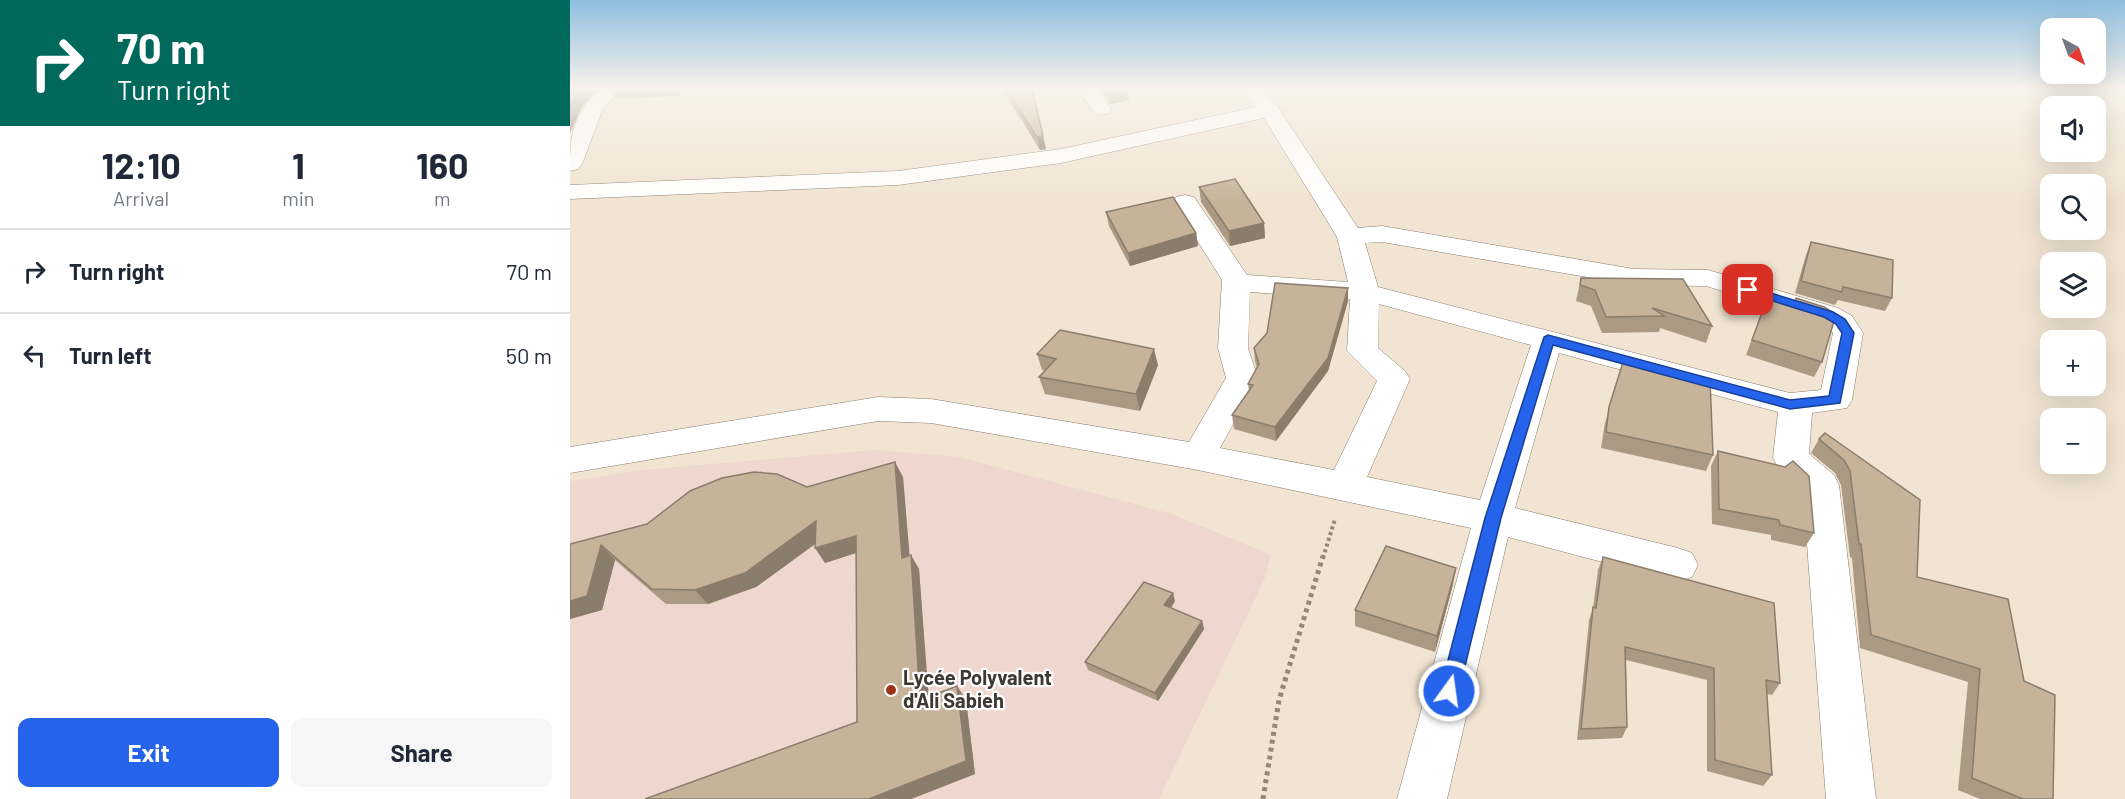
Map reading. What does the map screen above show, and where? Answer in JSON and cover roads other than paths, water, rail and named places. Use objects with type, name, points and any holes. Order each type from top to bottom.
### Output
[{"type":"street","points":[[570,164],[585,126]]},
{"type":"street","points":[[570,192],[898,178],[1061,156],[1196,126]]},
{"type":"street","points":[[1280,126],[1350,237],[1365,292],[1362,351],[1394,379],[1345,486]]},
{"type":"street","points":[[1185,202],[1236,283],[1233,348],[1242,378],[1198,457]]},
{"type":"street","points":[[1236,283],[1365,292],[1790,404],[1835,400],[1848,333],[1841,322],[1828,314],[1708,278],[1634,277],[1382,234],[1350,237]]},
{"type":"street","points":[[1422,799],[1493,518],[1548,339]]},
{"type":"street","points":[[1790,404],[1796,414],[1791,458],[1821,485],[1851,799]]},
{"type":"street","points":[[570,460],[878,409],[931,411],[1198,457],[1345,486],[1493,518],[1678,565]]},
{"type":"place","name":"Lycée Polyvalent d'Ali Sabieh","points":[[891,690]]}]
